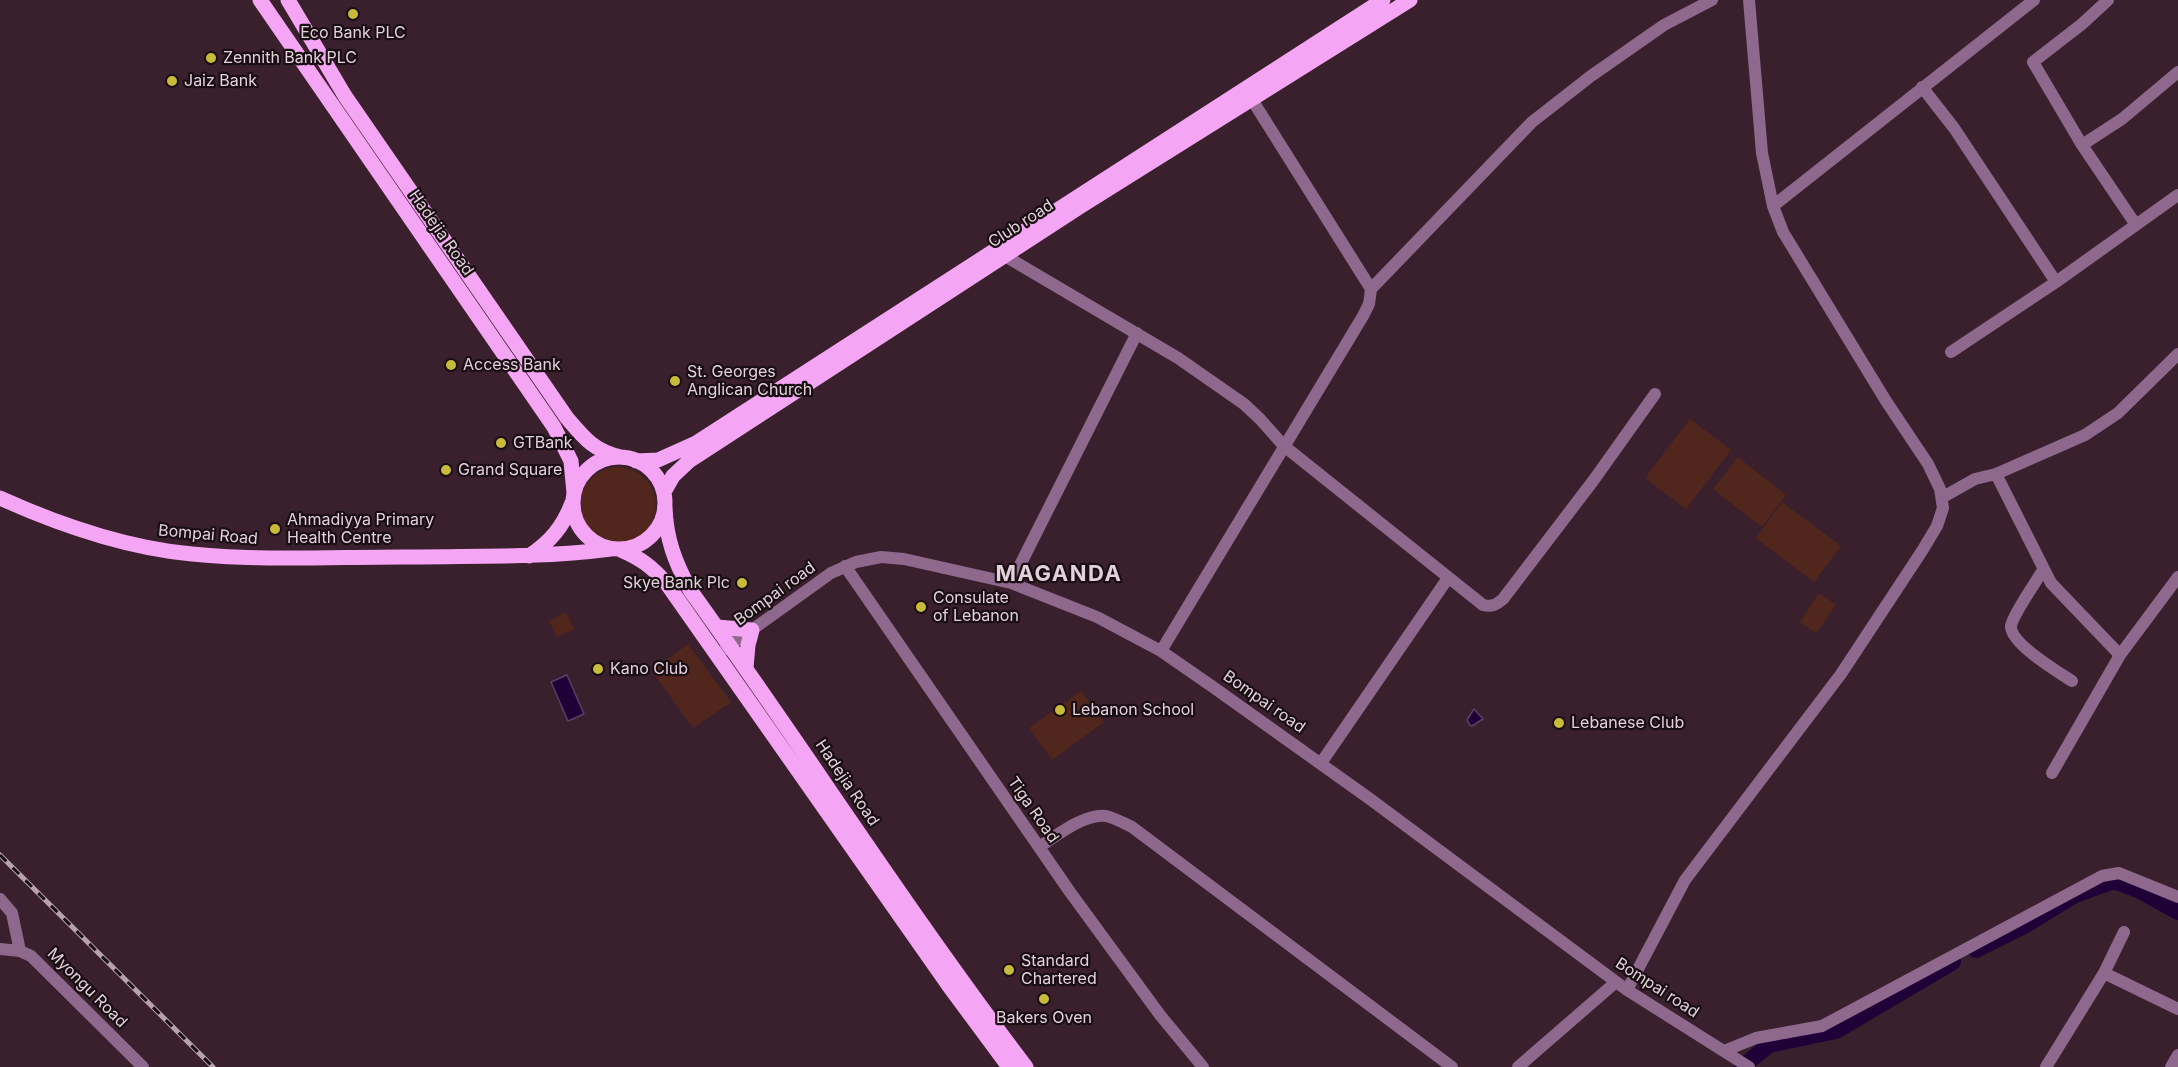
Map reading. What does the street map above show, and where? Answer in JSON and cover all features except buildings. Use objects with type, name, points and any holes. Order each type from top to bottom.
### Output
[{"type":"main road","name":"Hadejia Road","points":[[260,0],[554,427],[571,461],[573,497]]},
{"type":"main road","points":[[268,0],[304,48],[334,77]]},
{"type":"main road","points":[[279,0],[304,48],[322,90]]},
{"type":"main road","name":"Hadejia Road","points":[[288,0],[334,77],[430,222],[567,418],[594,447],[606,454],[628,459]]},
{"type":"main road","points":[[530,556],[557,533],[567,516],[578,481],[586,470],[596,463],[608,458],[658,460],[696,442],[796,384],[1242,100],[1383,0]]},
{"type":"main road","name":"Club road","points":[[665,500],[673,476],[689,461],[796,384],[1005,256],[1242,100],[1410,0]]},
{"type":"main road","points":[[573,497],[575,518],[583,533],[596,544],[616,550],[634,548],[646,542],[656,532],[662,520],[665,500],[657,478],[647,466],[628,459]]},
{"type":"main road","name":"Bompai Road","points":[[0,498],[63,525],[149,548],[191,554],[301,558],[530,556],[616,550]]},
{"type":"main road","name":"Hadejia Road","points":[[665,500],[666,529],[678,567],[690,590],[912,910],[1026,1067]]},
{"type":"main road","name":"Hadejia Road","points":[[616,550],[641,559],[654,569],[667,584],[949,986],[1009,1067]]},
{"type":"main road","points":[[717,627],[752,630],[746,668]]},
{"type":"street","points":[[1161,651],[1363,316],[1369,304],[1371,289],[1532,122],[1591,76],[1664,25],[1712,0]]},
{"type":"street","points":[[1627,990],[1686,880],[1841,674],[1922,551],[1937,526],[1943,508],[1943,497],[1928,464],[1886,401],[1783,232],[1773,206],[1762,153],[1749,0]]},
{"type":"street","points":[[1773,206],[2034,0]]},
{"type":"street","points":[[2108,0],[2033,63],[2082,145],[2136,225]]},
{"type":"street","points":[[2082,145],[2122,119],[2178,72]]},
{"type":"street","points":[[1922,87],[1954,128],[2056,282]]},
{"type":"street","points":[[1242,100],[1371,289]]},
{"type":"street","points":[[1951,352],[2056,282],[2178,195]]},
{"type":"street","points":[[1005,256],[1178,358],[1244,405],[1284,446],[1483,605],[1497,604],[1503,599],[1593,481],[1655,394]]},
{"type":"street","points":[[1011,583],[1137,333]]},
{"type":"street","points":[[1943,497],[1975,479],[1996,474],[2085,435],[2118,413],[2178,354]]},
{"type":"street","points":[[1996,474],[2051,583],[2120,655]]},
{"type":"street","name":"Bompai road","points":[[715,655],[831,573],[844,566],[881,557],[904,559],[1011,583],[1097,617],[1161,651],[1321,763],[1627,990],[1744,1064]]},
{"type":"street","name":"Tiga Road","points":[[844,566],[1039,847],[1160,1015],[1203,1067]]},
{"type":"street","points":[[2043,570],[2016,615],[2011,626],[2012,632],[2018,642],[2072,681]]},
{"type":"street","points":[[2052,773],[2120,655],[2178,577]]},
{"type":"street","points":[[1321,763],[1448,578]]},
{"type":"street","points":[[1039,847],[1070,827],[1098,816],[1117,820],[1132,827],[1452,1067]]},
{"type":"street","points":[[1724,1051],[1756,1038],[1822,1026],[2102,876],[2119,873],[2178,897]]},
{"type":"street","points":[[0,899],[12,913],[20,951]]},
{"type":"street","points":[[2046,1067],[2104,973],[2124,932]]},
{"type":"street","name":"Myongu Road","points":[[0,950],[20,951],[31,956],[143,1067]]},
{"type":"street","points":[[2104,973],[2178,1009]]},
{"type":"street","points":[[1518,1067],[1616,982]]},
{"type":"street","points":[[2171,1067],[2178,1055]]},
{"type":"shaded area","points":[[1690,419],[1731,450],[1686,509],[1645,478]]},
{"type":"shaded area","points":[[1738,457],[1786,495],[1762,527],[1713,489]]},
{"type":"shaded area","points":[[618,467],[633,470],[645,478],[653,490],[656,505],[653,520],[645,532],[633,540],[618,543],[603,540],[591,532],[583,520],[580,505],[583,490],[591,478],[603,470]]},
{"type":"shaded area","points":[[1782,502],[1841,546],[1814,582],[1756,538]]},
{"type":"shaded area","points":[[1819,593],[1836,605],[1816,633],[1800,622]]},
{"type":"shaded area","points":[[566,612],[574,629],[557,637],[549,621]]},
{"type":"shaded area","points":[[688,644],[731,702],[693,728],[652,671]]},
{"type":"shaded area","points":[[567,675],[584,714],[568,721],[551,682]]},
{"type":"shaded area","points":[[1081,691],[1104,722],[1052,760],[1029,728]]},
{"type":"shaded area","points":[[1474,709],[1483,719],[1472,726],[1467,720]]},
{"type":"waterway","points":[[1976,950],[2026,925],[2075,895],[2114,881],[2140,891],[2178,912]]},
{"type":"waterway","points":[[1742,1067],[1769,1045],[1836,1031],[1953,962]]},
{"type":"railway","points":[[0,855],[213,1067]]},
{"type":"place","name":"Eco Bank PLC","points":[[353,14]]},
{"type":"place","name":"Zennith Bank PLC","points":[[211,58]]},
{"type":"place","name":"Jaiz Bank","points":[[172,81]]},
{"type":"place","name":"Access Bank","points":[[451,365]]},
{"type":"place","name":"St. Georges Anglican Church","points":[[675,381]]},
{"type":"place","name":"GTBank","points":[[501,443]]},
{"type":"place","name":"Grand Square","points":[[446,470]]},
{"type":"place","name":"Ahmadiyya Primary Health Centre","points":[[275,529]]},
{"type":"place","name":"Skye Bank Plc","points":[[742,583]]},
{"type":"place","name":"Consulate of Lebanon","points":[[921,607]]},
{"type":"place","name":"Kano Club","points":[[598,669]]},
{"type":"place","name":"Lebanon School","points":[[1060,710]]},
{"type":"place","name":"Lebanese Club","points":[[1559,723]]},
{"type":"place","name":"Standard Chartered","points":[[1009,970]]},
{"type":"place","name":"Bakers Oven","points":[[1044,999]]},
{"type":"district","name":"MAGANDA","points":[[1059,574]]}]
